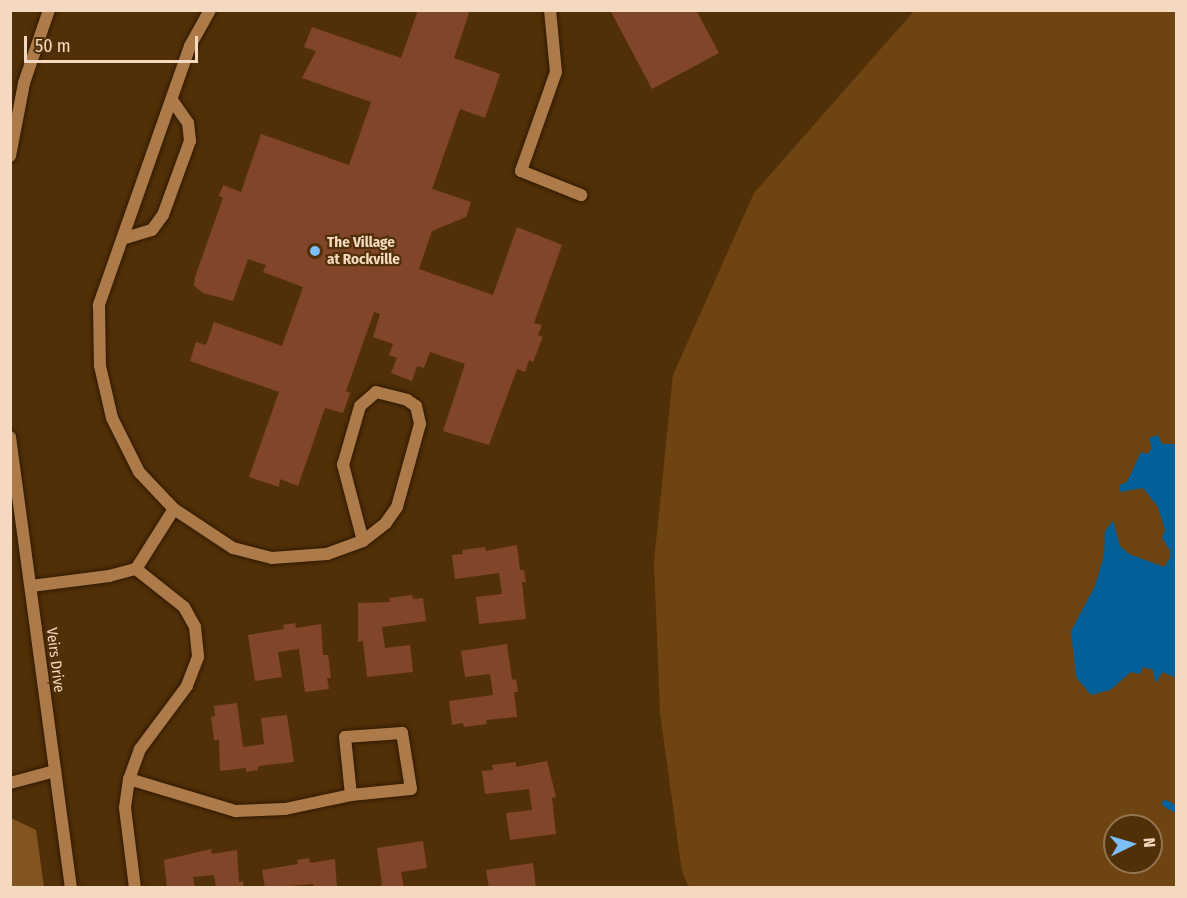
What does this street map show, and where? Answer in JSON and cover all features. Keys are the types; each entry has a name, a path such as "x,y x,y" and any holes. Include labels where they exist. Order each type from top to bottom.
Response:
{"street":[{"path":"10,156 24,83 49,10"},
{"path":"210,10 190,46 99,305 100,366 112,418 139,472 174,509 233,548 272,558 327,554 363,541 386,523 397,507 419,436 416,406 386,393 366,397 360,406 343,465 363,541"},
{"path":"550,10 556,72 521,171 581,195"},
{"path":"122,239 152,230 163,214 190,141 188,123 171,99"},
{"name":"Veirs Drive","path":"10,437 71,888"},
{"path":"31,586 109,576 136,568 174,509"},
{"path":"135,888 125,808 129,779 140,749 187,686 198,657 195,627 184,607 136,568"},
{"path":"129,779 236,811 285,809 351,795 411,789 402,733 345,737 351,795"},
{"path":"10,783 55,771"}],"shaded area":[{"path":"914,11 1176,11 1176,887 689,887 682,872 660,713 654,562 673,375 754,193"},
{"path":"11,818 36,830 44,887 11,887"}],"water":[{"path":"1158,435 1162,444 1176,444 1176,678 1163,672 1155,683 1153,670 1143,667 1140,674 1131,672 1110,690 1091,695 1076,677 1071,631 1095,586 1104,555 1105,531 1113,521 1120,546 1129,554 1164,567 1170,558 1170,550 1162,538 1165,530 1158,507 1143,488 1120,492 1120,485 1127,482 1141,452 1147,454 1152,449 1149,438"}],"building":[{"name":"The Village at Rockville","path":"418,10 470,10 454,58 500,74 485,118 460,109 432,189 471,202 466,217 432,231 419,269 493,295 517,227 562,245 534,323 542,325 538,335 543,337 533,362 529,360 525,372 517,369 489,445 443,431 465,364 430,352 424,368 417,366 412,381 391,373 397,358 389,355 393,344 373,337 380,314 374,312 346,391 350,393 343,413 325,408 298,486 280,479 279,487 249,477 279,392 190,361 196,342 206,345 214,322 282,346 303,287 263,272 266,265 248,259 233,301 203,293 194,286 195,277 223,198 219,196 223,185 241,192 261,134 349,165 371,102 302,78 316,51 304,47 312,27 401,58"},
{"path":"610,10 696,10 719,53 652,89"},
{"path":"517,545 520,570 524,570 526,582 522,582 526,619 479,624 476,597 502,594 499,573 455,579 452,555 463,554 462,550 485,547 486,551"},
{"path":"412,595 413,599 423,598 426,621 382,627 385,648 410,645 413,672 367,677 363,641 358,642 358,603 390,602 389,598"},
{"path":"295,623 296,628 321,624 323,655 328,655 331,678 327,678 329,689 305,692 299,649 278,652 282,677 255,681 248,635 284,629 283,625"},
{"path":"507,644 512,680 516,679 518,692 514,692 517,717 486,720 487,724 464,727 463,723 452,725 449,701 493,695 490,674 465,677 461,651"},
{"path":"237,703 243,747 264,744 261,718 287,715 294,762 258,766 258,770 246,772 246,768 220,771 219,740 214,740 211,717 215,716 214,706"},
{"path":"547,761 556,797 552,798 556,834 510,840 506,813 532,810 529,789 485,794 482,771 493,770 492,765 516,762 516,767"},
{"path":"423,841 427,868 401,872 404,888 378,888 382,884 377,848"},
{"path":"211,849 212,854 237,850 239,882 243,881 244,888 216,888 214,875 193,877 195,888 167,888 164,860"},
{"path":"309,858 310,863 335,859 337,888 314,888 313,884 265,888 262,870 298,864 297,860"},
{"path":"533,863 536,888 489,888 486,870"}],"waterway":[{"path":"1165,803 1176,809"}],"place":[{"name":"The Village at Rockville","path":"315,251"}]}
